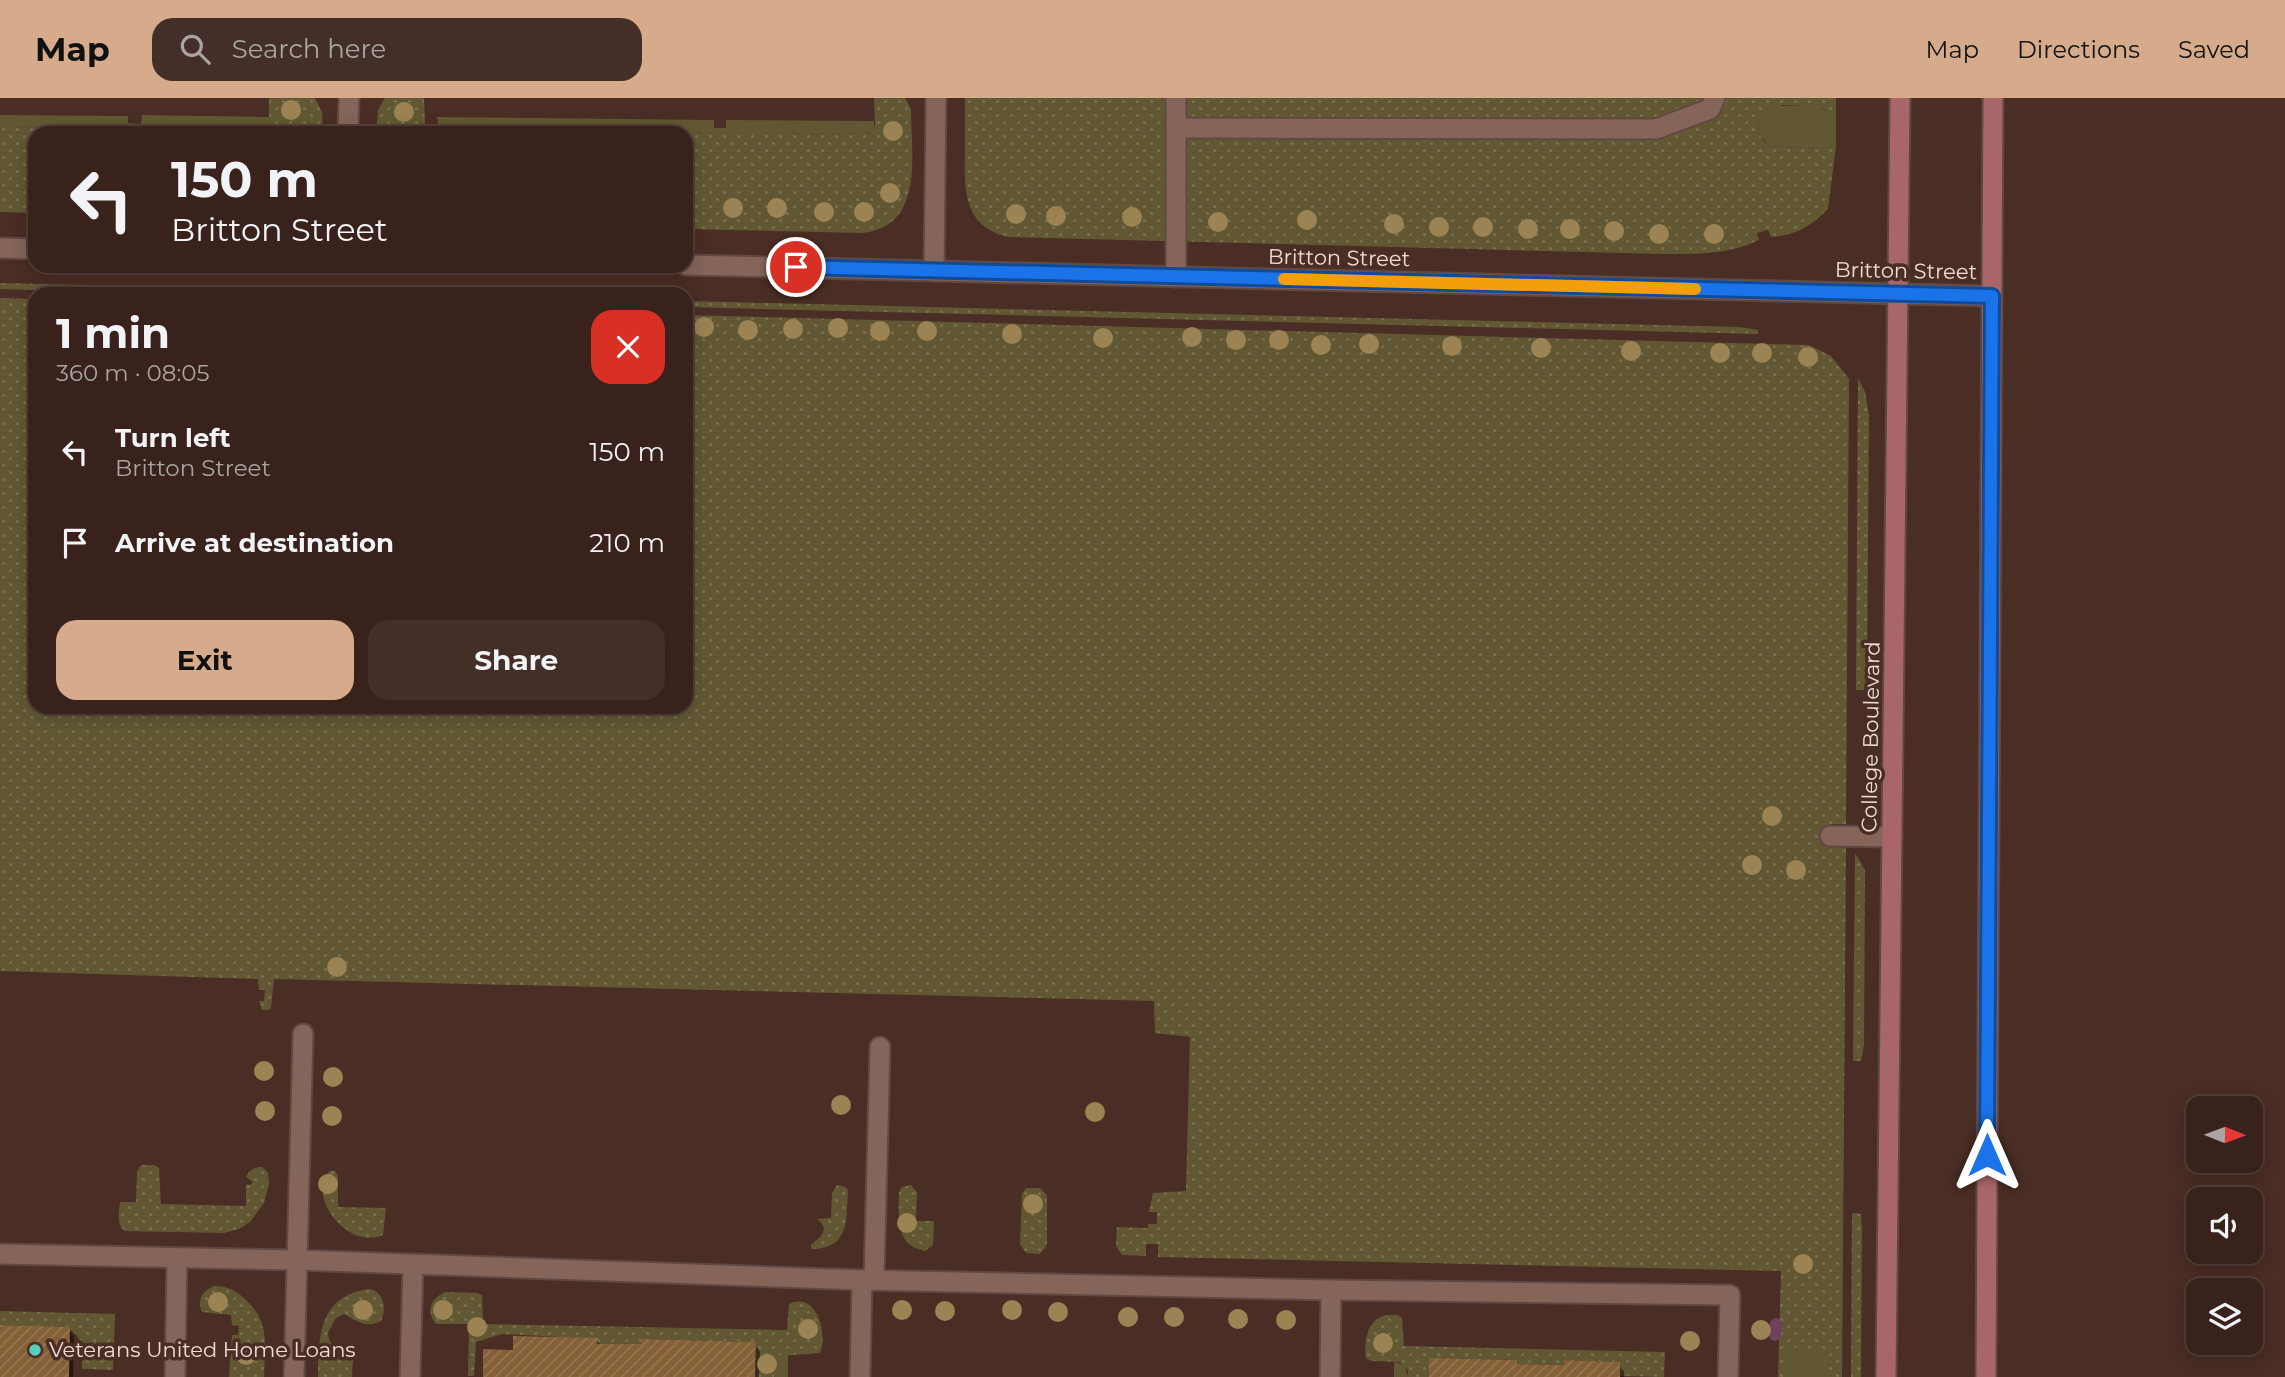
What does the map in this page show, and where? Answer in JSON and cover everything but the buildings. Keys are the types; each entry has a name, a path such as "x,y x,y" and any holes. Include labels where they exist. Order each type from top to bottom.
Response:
{"main road":[{"name":"College Boulevard","path":"1886,1377 1900,98"},
{"path":"1986,1377 1993,98"}],"street":[{"path":"348,126 349,98"},
{"path":"934,271 936,98"},
{"path":"1176,98 1176,276"},
{"path":"1176,128 1656,129 1710,109 1715,98"},
{"path":"0,248 28,249"},
{"name":"Britton Street","path":"693,265 1992,296"},
{"path":"1830,836 1892,837"},
{"path":"294,1377 303,1034"},
{"path":"860,1377 868,1280 880,1047"},
{"path":"0,1254 297,1260 868,1280 1730,1295 1728,1377"},
{"path":"175,1377 177,1258"},
{"path":"410,1377 412,1265"},
{"path":"1330,1377 1331,1290"}],"shaded area":[{"path":"269,98 315,98 322,112 323,126 266,126 269,123"},
{"path":"385,98 424,98 425,124 438,126 377,126 378,110"},
{"path":"874,98 905,98 911,109 910,185 905,203 897,217 883,228 863,233 693,229 693,133 867,135 875,125"},
{"path":"965,98 1836,98 1836,112 1782,105 1758,121 1758,129 1763,141 1769,146 1820,149 1836,146 1828,209 1821,215 1795,232 1771,237 1768,230 1757,233 1759,240 1747,245 1711,253 1661,254 1008,237 983,225 970,206 965,181"},
{"path":"1771,106 1805,106 1836,112 1836,146 1820,149 1769,146 1759,135 1758,121"},
{"path":"0,115 128,116 128,123 141,124 142,115 269,117 266,126 0,127"},
{"path":"437,117 714,120 714,128 726,128 726,120 874,121 874,130 867,135 693,134 693,126 438,126"},
{"path":"0,127 28,127 28,213 0,212"},
{"path":"0,283 99,287 28,287 28,290 0,289"},
{"path":"0,298 28,299 28,714 693,714 693,315 1809,345 1831,356 1849,379 1846,824 1830,824 1831,846 1846,847 1842,1377 1778,1377 1781,1271 1158,1257 1158,1244 1146,1244 1146,1256 1122,1255 1116,1246 1117,1227 1148,1228 1148,1224 1157,1224 1157,1212 1149,1212 1153,1193 1186,1191 1190,1037 1155,1033 1154,1001 274,979 271,1008 262,1010 259,1001 264,1001 265,990 259,990 258,979 0,971"},
{"path":"693,301 1740,327 1758,330 1758,334 693,307"},
{"path":"1858,378 1865,392 1869,415 1867,673 1864,690 1856,690"},
{"path":"1855,853 1865,870 1864,1045 1861,1061 1853,1061"},
{"path":"143,1165 159,1168 161,1204 246,1206 246,1184 253,1182 246,1177 251,1171 262,1167 268,1173 269,1184 264,1203 250,1222 239,1229 224,1233 125,1231 119,1222 120,1202 136,1202 137,1173"},
{"path":"330,1171 335,1171 338,1176 338,1207 386,1208 383,1235 369,1238 356,1235 334,1218 326,1206 323,1193 324,1181"},
{"path":"837,1185 846,1187 848,1191 843,1231 833,1244 811,1249 811,1245 824,1230 817,1219 831,1218 832,1193"},
{"path":"911,1185 917,1192 916,1221 934,1221 933,1245 925,1251 908,1243 900,1229 899,1192 902,1187"},
{"path":"1026,1188 1040,1188 1047,1195 1047,1245 1040,1254 1026,1253 1020,1244 1022,1194"},
{"path":"1852,1213 1861,1214 1862,1229 1861,1377 1851,1377"},
{"path":"214,1286 236,1292 248,1302 260,1319 265,1337 264,1377 229,1377 232,1335 238,1335 239,1326 232,1325 231,1315 202,1312 202,1296"},
{"path":"369,1289 378,1293 383,1301 381,1321 365,1324 344,1314 335,1319 328,1333 330,1342 336,1349 353,1357 352,1377 318,1377 321,1333 331,1309 352,1293"},
{"path":"446,1292 482,1295 483,1324 787,1330 789,1304 807,1303 818,1316 822,1345 820,1353 779,1356 774,1377 755,1377 756,1342 643,1339 641,1344 597,1344 598,1339 502,1334 476,1342 474,1376 468,1376 469,1324 436,1324 431,1315 433,1301"},
{"path":"0,1311 115,1314 113,1370 82,1369 80,1342 70,1327 0,1325"},
{"path":"1386,1315 1398,1315 1402,1318 1404,1346 1665,1352 1664,1377 1620,1376 1620,1362 1565,1360 1564,1365 1517,1364 1517,1360 1430,1358 1429,1377 1408,1377 1408,1370 1399,1362 1371,1361 1366,1358 1368,1332 1375,1321"},
{"path":"1797,1347 1811,1349 1820,1354 1825,1363 1827,1377 1783,1377 1786,1356"},
{"path":"788,1353 788,1377 774,1377 778,1356"},
{"path":"1394,1362 1405,1365 1408,1377 1394,1377"}],"waterway":[{"path":"1775,1335 1776,1324"}],"slow traffic":[{"path":"1284,279 1695,289"}],"place":[{"name":"Veterans United Home Loans","path":"35,1350"}],"route":[{"path":"796,267 1992,296 1987,1155"}]}
